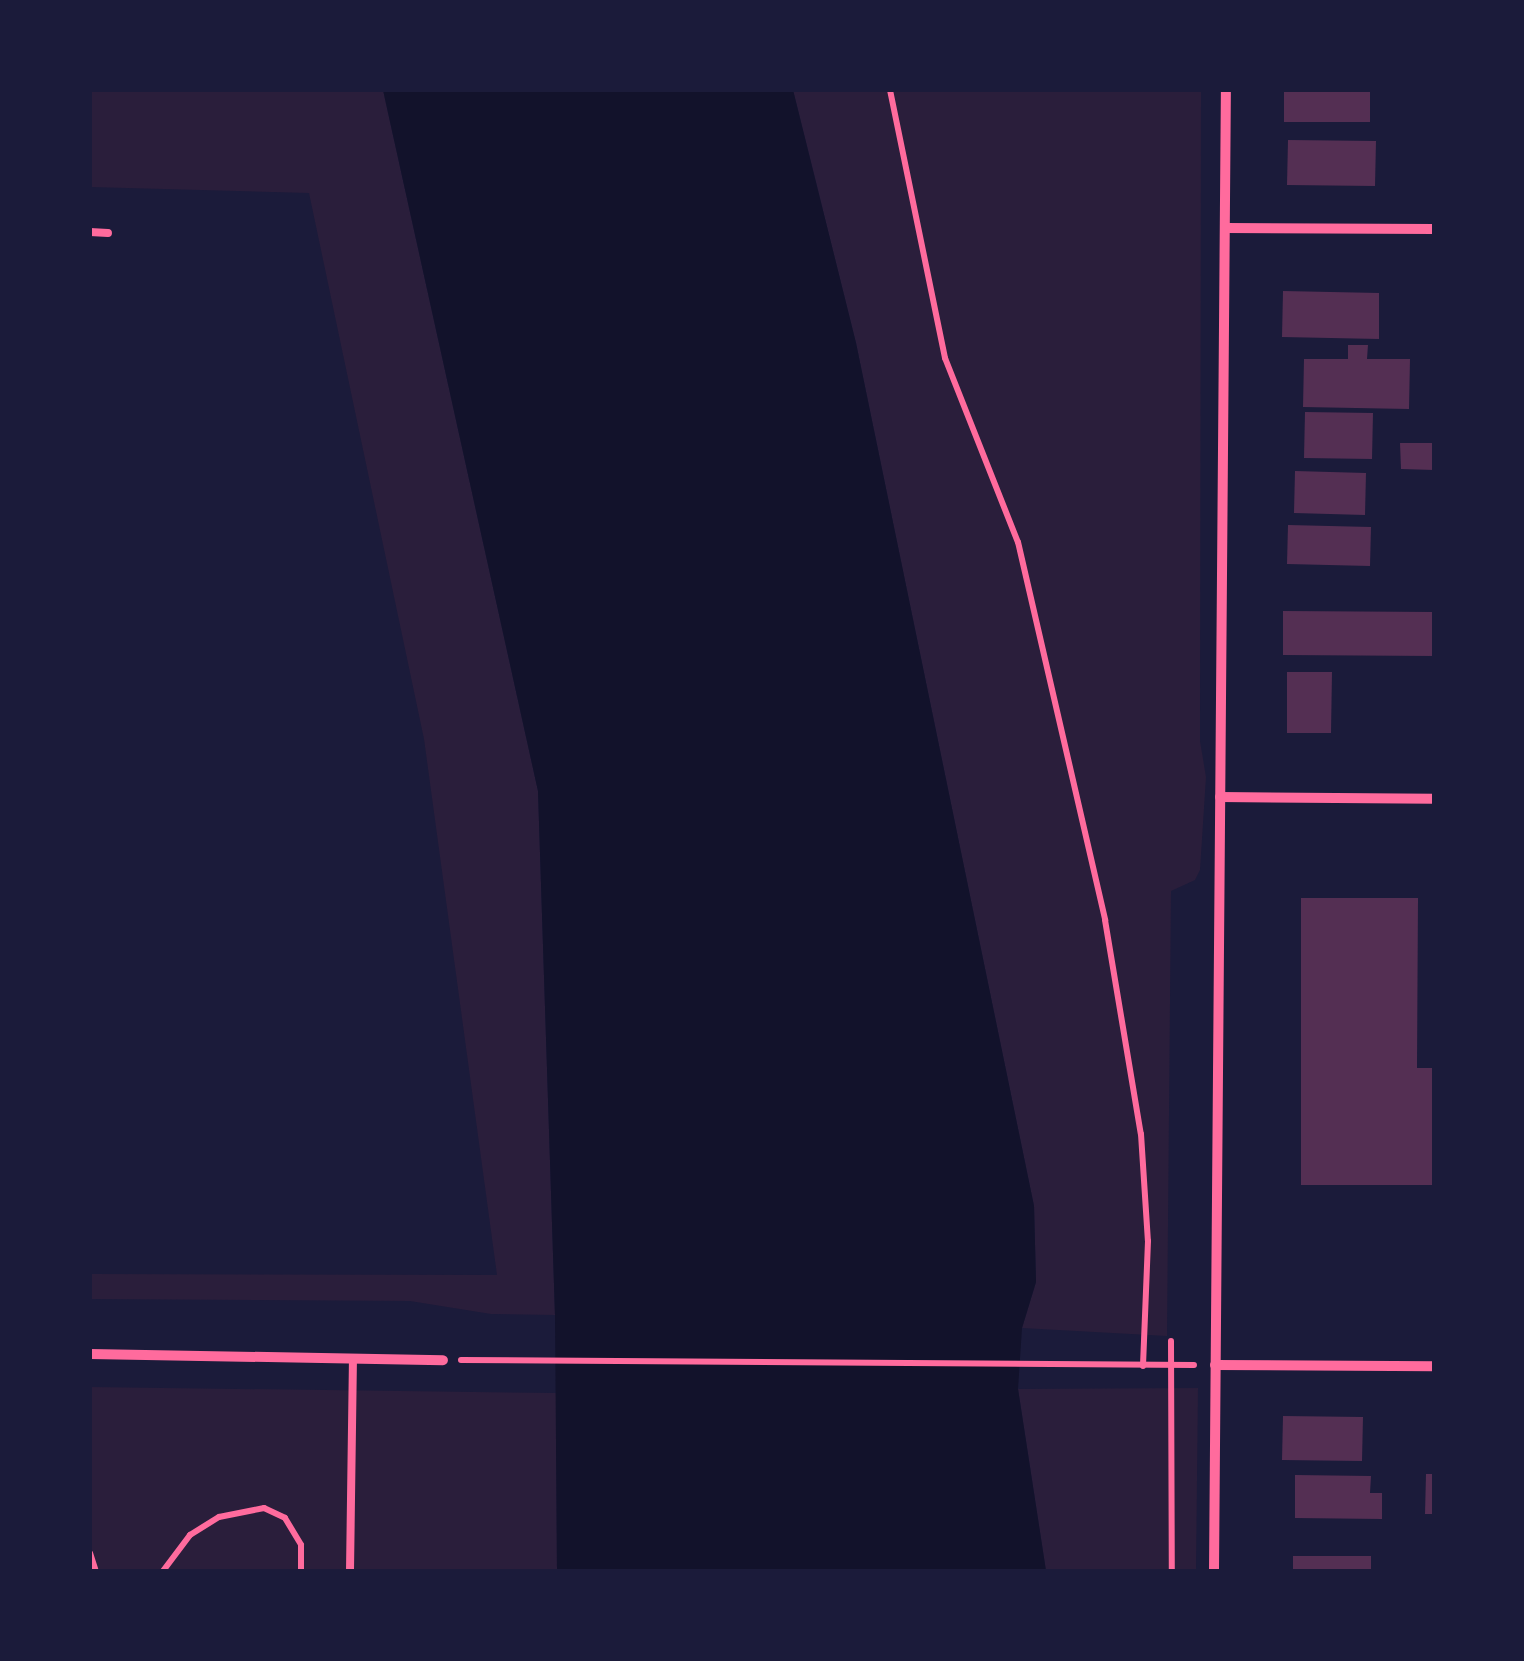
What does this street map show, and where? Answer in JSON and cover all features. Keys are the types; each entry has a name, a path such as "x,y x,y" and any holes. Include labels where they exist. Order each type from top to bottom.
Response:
{"street":[{"path":"1214,1571 1226,90"},
{"path":"1226,228 1434,229"},
{"path":"1220,797 1434,799"},
{"path":"90,1354 444,1360"},
{"path":"1215,1365 1434,1366"}],"lane":[{"path":"90,232 108,233"},
{"path":"350,1571 354,1359"}],"path":[{"path":"890,90 945,358 1018,542 1104,920 1141,1134 1148,1241 1143,1366"},
{"path":"1171,1341 1172,1571"},
{"path":"444,1360 1173,1366"},
{"path":"1173,1408 1190,1408"},
{"path":"164,1571 190,1535 219,1518 264,1508 286,1518 300,1545 302,1571"},
{"path":"90,1553 96,1571"}],"shaded area":[{"path":"90,90 383,90 538,791 555,1315 491,1314 410,1301 90,1299 90,1274 497,1275 424,739 309,193 90,187"},
{"path":"383,90 793,90 856,343 1034,1206 1036,1282 1022,1328 1018,1389 1046,1571 557,1571 555,1315 538,791"},
{"path":"793,90 1201,90 1200,741 1206,777 1200,870 1195,880 1171,891 1167,1336 1022,1328 1036,1282 1034,1206 856,343"},
{"path":"90,1387 556,1393 557,1571 90,1571"},
{"path":"1198,1388 1196,1571 1046,1571 1018,1389"}],"building":[{"path":"1284,90 1370,90 1370,122 1284,122"},
{"path":"1288,140 1376,141 1375,186 1287,185"},
{"path":"1283,291 1379,293 1379,339 1282,337"},
{"path":"1348,345 1368,345 1367,359 1410,359 1409,409 1303,407 1304,359 1348,359"},
{"path":"1305,412 1373,413 1372,459 1304,458"},
{"path":"1400,443 1434,443 1434,470 1401,469"},
{"path":"1295,471 1366,473 1365,515 1294,513"},
{"path":"1288,525 1371,527 1370,566 1287,564"},
{"path":"1283,611 1434,612 1434,656 1283,655"},
{"path":"1287,672 1332,672 1331,733 1287,733"},
{"path":"1301,898 1418,898 1417,1068 1434,1068 1434,1185 1301,1185"},
{"path":"1283,1416 1363,1417 1362,1461 1282,1460"},
{"path":"1426,1474 1434,1474 1434,1514 1425,1514"},
{"path":"1295,1475 1371,1476 1370,1493 1382,1493 1382,1519 1295,1518"},
{"path":"1293,1556 1371,1556 1371,1571 1293,1571"}]}
